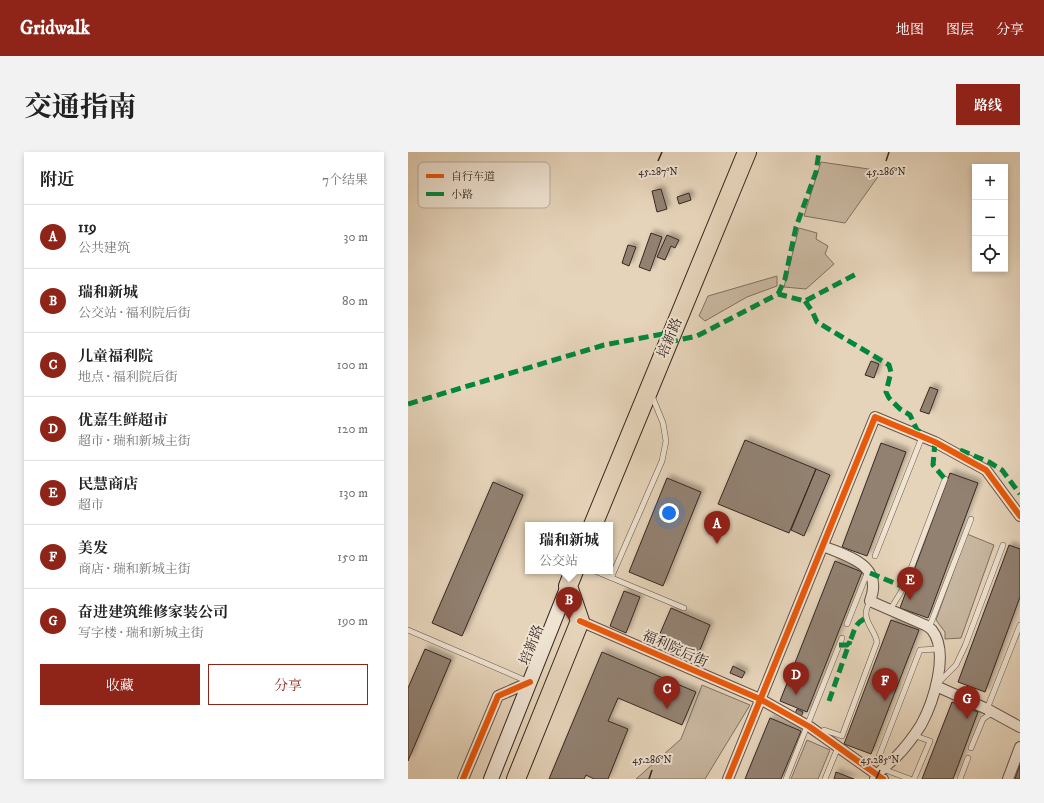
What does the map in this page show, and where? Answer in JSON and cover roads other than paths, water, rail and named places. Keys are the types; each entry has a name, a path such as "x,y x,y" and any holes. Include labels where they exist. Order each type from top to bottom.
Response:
{"highway":[{"name":"培新路","path":"594,522 747,152"},
{"path":"516,779 580,621 571,578"}],"main road":[{"name":"培新路","path":"491,779 571,578"}],"street":[{"path":"728,779 875,417 935,442 986,470 1020,516"},
{"path":"823,546 858,561 868,571 873,580 873,594 870,601 924,625 932,630 935,636 940,663 935,693 920,725 896,757 880,775"},
{"name":"福利院后街","path":"580,621 760,699 807,726 880,775"},
{"path":"464,779 498,696 530,682"},
{"path":"936,686 990,711 1020,727"},
{"path":"1008,779 1020,747"}],"lane":[{"path":"613,573 662,461 666,441 663,423 649,390"},
{"path":"875,556 922,437"},
{"path":"890,610 904,587 944,480"},
{"path":"929,628 970,519"},
{"path":"936,686 956,665 965,646 1003,545"},
{"path":"847,624 868,571"},
{"path":"602,574 684,608"},
{"path":"611,578 613,574"},
{"path":"820,735 824,730 842,736 877,642 876,634 867,622 865,613 870,601"},
{"path":"971,748 983,718 990,711 1020,625"},
{"path":"408,630 530,682"},
{"path":"786,779 842,638"},
{"path":"878,758 920,650 938,649"},
{"path":"913,735 930,742 914,779"},
{"path":"825,779 838,747"},
{"path":"960,779 968,758"},
{"path":"880,775 910,779"}],"place":[{"name":"119","path":"717,544"},
{"name":"民慧商店","path":"910,600"},
{"name":"瑞和新城","path":"569,620"},
{"name":"优嘉生鲜超市","path":"796,695"},
{"name":"美发","path":"885,701"},
{"name":"儿童福利院","path":"667,709"},
{"name":"奋进建筑维修家装公司","path":"967,719"}]}
